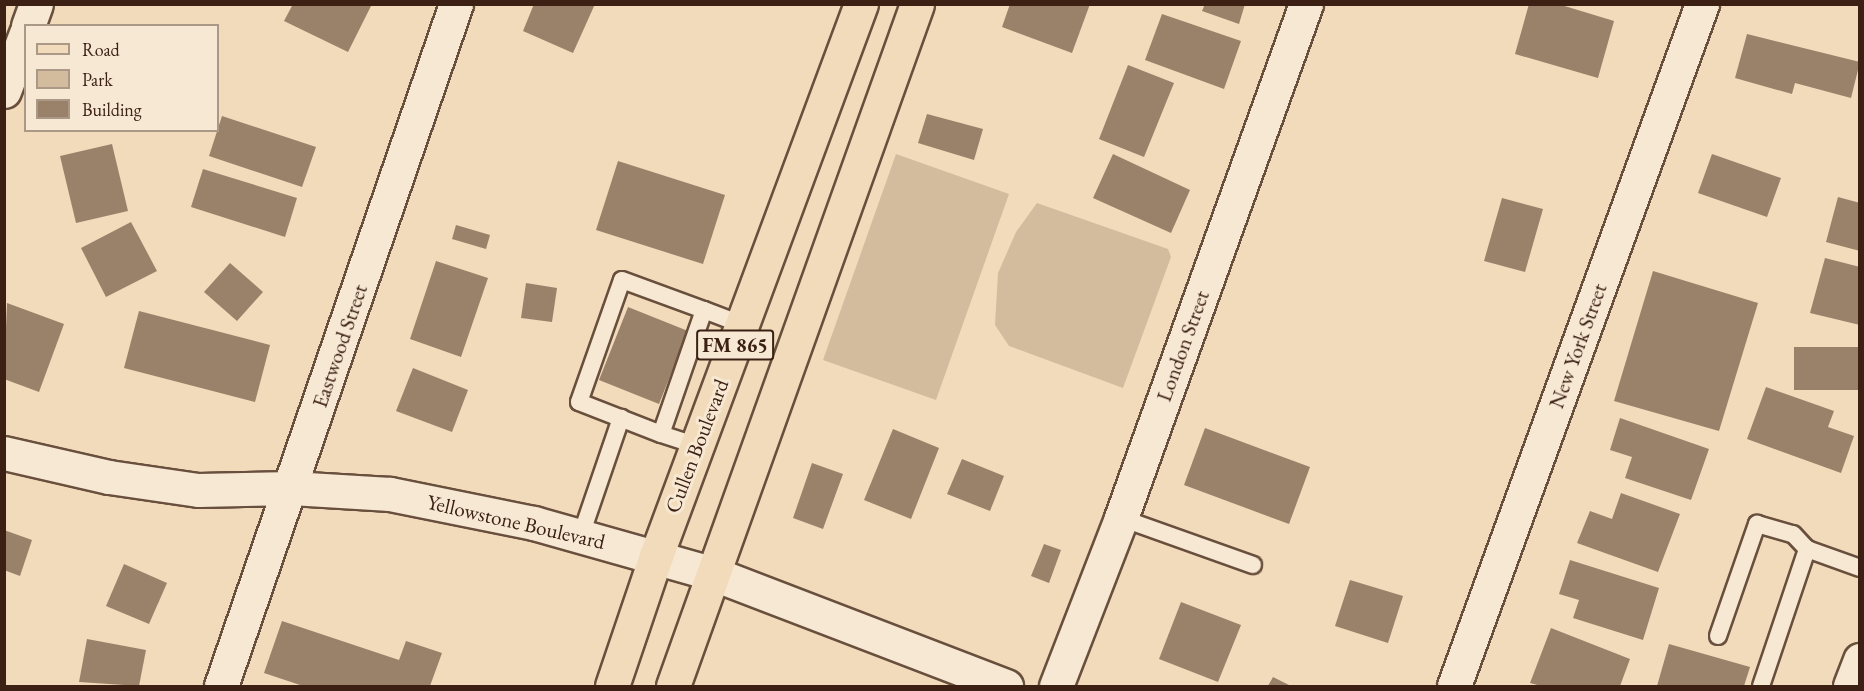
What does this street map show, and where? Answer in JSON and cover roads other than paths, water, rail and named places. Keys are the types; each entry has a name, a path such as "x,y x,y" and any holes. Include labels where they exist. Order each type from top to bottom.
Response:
{"main road":[{"name":"Cullen Boulevard","path":"612,687 656,556 861,4"},
{"name":"FM 865","path":"673,687 917,4"}],"street":[{"path":"29,24 36,4"},
{"name":"Eastwood Street","path":"221,687 456,4"},
{"name":"London Street","path":"1056,687 1121,518 1306,4"},
{"name":"New York Street","path":"1454,687 1702,4"},
{"path":"4,91 24,38"},
{"name":"Yellowstone Boulevard","path":"4,453 109,477 198,489 291,488 390,494 581,535 714,574 1006,687"},
{"path":"1850,687 1860,660"}],"lane":[{"path":"697,446 579,402 606,343 622,280 743,325"},
{"path":"661,434 677,371 705,310"},
{"path":"581,535 621,418"},
{"path":"1121,518 1253,565"},
{"path":"1718,636 1757,524 1793,534 1807,549 1860,568"},
{"path":"1761,687 1807,549"}]}
